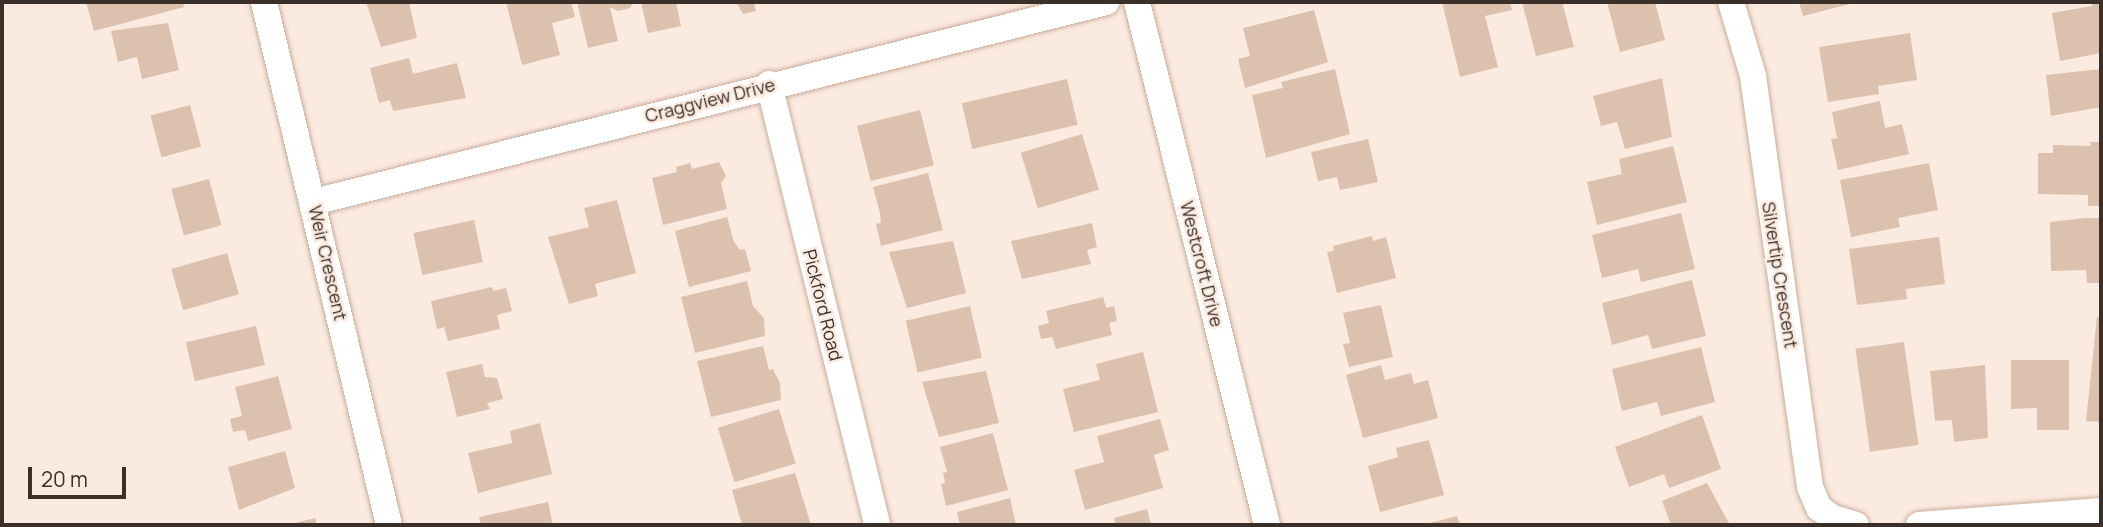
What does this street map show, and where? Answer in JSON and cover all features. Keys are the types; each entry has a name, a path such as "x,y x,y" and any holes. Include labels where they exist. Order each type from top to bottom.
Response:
{"street":[{"name":"Weir Crescent","path":"264,2 314,202 389,525"},
{"name":"Craggview Drive","path":"314,202 769,84 1106,2"},
{"name":"Westcroft Drive","path":"1137,2 1268,525"},
{"name":"Silvertip Crescent","path":"1731,2 1753,76 1810,487 1819,508 1833,518 1856,525"},
{"name":"Pickford Road","path":"769,84 877,525"},
{"path":"1919,525 2101,511"}],"building":[{"path":"86,2 183,2 184,7 94,31"},
{"path":"366,2 409,2 417,38 381,47"},
{"path":"506,2 571,2 575,17 552,23 560,55 522,65"},
{"path":"577,2 634,2 630,8 618,11 610,7 618,41 588,48"},
{"path":"641,2 676,2 681,26 648,33"},
{"path":"736,2 760,3 754,4 756,11 743,14"},
{"path":"1442,2 1510,2 1512,10 1485,16 1498,67 1460,77"},
{"path":"1522,2 1562,2 1574,47 1536,56"},
{"path":"1607,2 1655,2 1665,40 1620,52"},
{"path":"1799,2 1854,2 1854,3 1803,16"},
{"path":"2092,2 2101,2 2101,53 2060,61 2052,13 2092,6"},
{"path":"1314,10 1328,62 1245,88 1238,59 1250,56 1243,28"},
{"path":"168,23 179,70 142,79 137,57 118,62 111,31"},
{"path":"1910,33 1917,80 1878,86 1879,94 1828,102 1819,47"},
{"path":"409,58 413,74 457,63 466,98 393,111 390,100 379,103 370,68"},
{"path":"1335,69 1350,134 1266,158 1252,95 1283,88 1281,82"},
{"path":"2101,69 2101,107 2051,116 2046,75"},
{"path":"1662,78 1672,137 1625,149 1617,122 1601,126 1593,96"},
{"path":"1067,79 1078,125 972,149 962,103"},
{"path":"1880,101 1885,128 1902,124 1909,154 1838,170 1831,139 1837,138 1832,112"},
{"path":"190,105 201,147 162,157 150,116"},
{"path":"920,110 934,165 871,181 857,126"},
{"path":"1082,134 1099,189 1038,208 1021,153"},
{"path":"1368,139 1378,182 1340,190 1337,177 1318,181 1311,152"},
{"path":"2090,142 2101,142 2101,206 2088,206 2088,195 2038,194 2038,153 2053,153 2053,145 2091,146"},
{"path":"1673,146 1687,202 1597,225 1587,182 1622,174 1619,159"},
{"path":"719,162 726,176 721,183 727,209 663,225 652,178 677,172 676,167 690,163 692,169"},
{"path":"1929,163 1938,210 1898,218 1900,227 1851,237 1840,180"},
{"path":"928,173 943,230 881,246 876,224 881,223 880,213 873,187"},
{"path":"209,179 221,225 184,235 171,189"},
{"path":"617,200 636,273 595,284 598,296 569,304 548,237 589,227 584,208"},
{"path":"1681,213 1695,269 1641,282 1638,269 1602,278 1592,235"},
{"path":"727,217 734,242 740,250 745,249 751,271 689,287 675,231"},
{"path":"2101,218 2101,283 2087,283 2086,270 2051,271 2050,222"},
{"path":"474,220 483,262 422,275 413,233"},
{"path":"1092,223 1097,247 1087,250 1091,264 1022,279 1011,241"},
{"path":"1372,236 1373,241 1386,237 1396,278 1337,293 1327,252 1334,251 1333,246"},
{"path":"1939,237 1945,284 1906,289 1907,299 1857,305 1849,249"},
{"path":"953,241 966,293 907,308 889,252"},
{"path":"227,253 239,294 183,310 171,269"},
{"path":"1692,280 1706,336 1652,349 1648,335 1612,345 1602,303"},
{"path":"747,281 753,306 764,318 765,336 695,353 681,297"},
{"path":"492,287 493,291 506,288 512,311 497,315 500,329 448,341 444,327 437,329 431,301"},
{"path":"1103,297 1106,308 1114,306 1117,321 1109,323 1112,335 1056,349 1052,337 1041,339 1038,326 1049,323 1046,311"},
{"path":"1381,305 1393,357 1349,367 1343,344 1350,343 1343,313"},
{"path":"970,306 982,358 918,372 906,321"},
{"path":"2097,317 2101,318 2101,422 2086,421"},
{"path":"256,326 265,365 195,381 186,342"},
{"path":"1904,342 1918,445 1870,452 1855,349"},
{"path":"763,346 769,370 773,369 780,383 781,400 711,417 697,361"},
{"path":"1701,347 1715,402 1661,416 1657,402 1622,411 1612,369"},
{"path":"1143,352 1158,412 1074,432 1063,389 1100,380 1096,364"},
{"path":"2011,360 2069,360 2069,430 2037,430 2037,408 2011,409"},
{"path":"482,364 485,377 497,378 503,399 487,403 490,409 457,417 446,372"},
{"path":"1381,365 1385,380 1411,373 1414,384 1428,380 1438,418 1363,438 1346,375"},
{"path":"1985,365 1988,438 1954,442 1952,420 1935,421 1930,371"},
{"path":"986,371 999,423 939,437 922,382"},
{"path":"278,376 292,429 248,441 245,430 233,432 230,419 242,416 235,387"},
{"path":"779,409 796,464 734,482 718,428"},
{"path":"1702,415 1721,469 1669,488 1664,474 1629,487 1615,447"},
{"path":"1160,419 1169,450 1154,455 1163,488 1085,510 1074,470 1104,462 1097,436"},
{"path":"540,423 552,474 478,493 468,453 512,443 510,431"},
{"path":"993,433 1008,490 946,506 941,484 945,483 943,473 947,472 940,447"},
{"path":"1429,440 1444,495 1380,512 1368,466 1398,457 1396,448"},
{"path":"285,451 295,488 239,510 228,467"},
{"path":"795,473 811,525 742,525 732,490"},
{"path":"1707,483 1730,525 1671,525 1662,501"},
{"path":"1010,498 1016,525 960,525 957,512"},
{"path":"548,502 553,525 481,525 479,517"},
{"path":"1147,509 1151,525 1115,525 1114,518"},
{"path":"1457,516 1460,525 1426,524"},
{"path":"315,518 317,525 291,525 291,524"}]}
